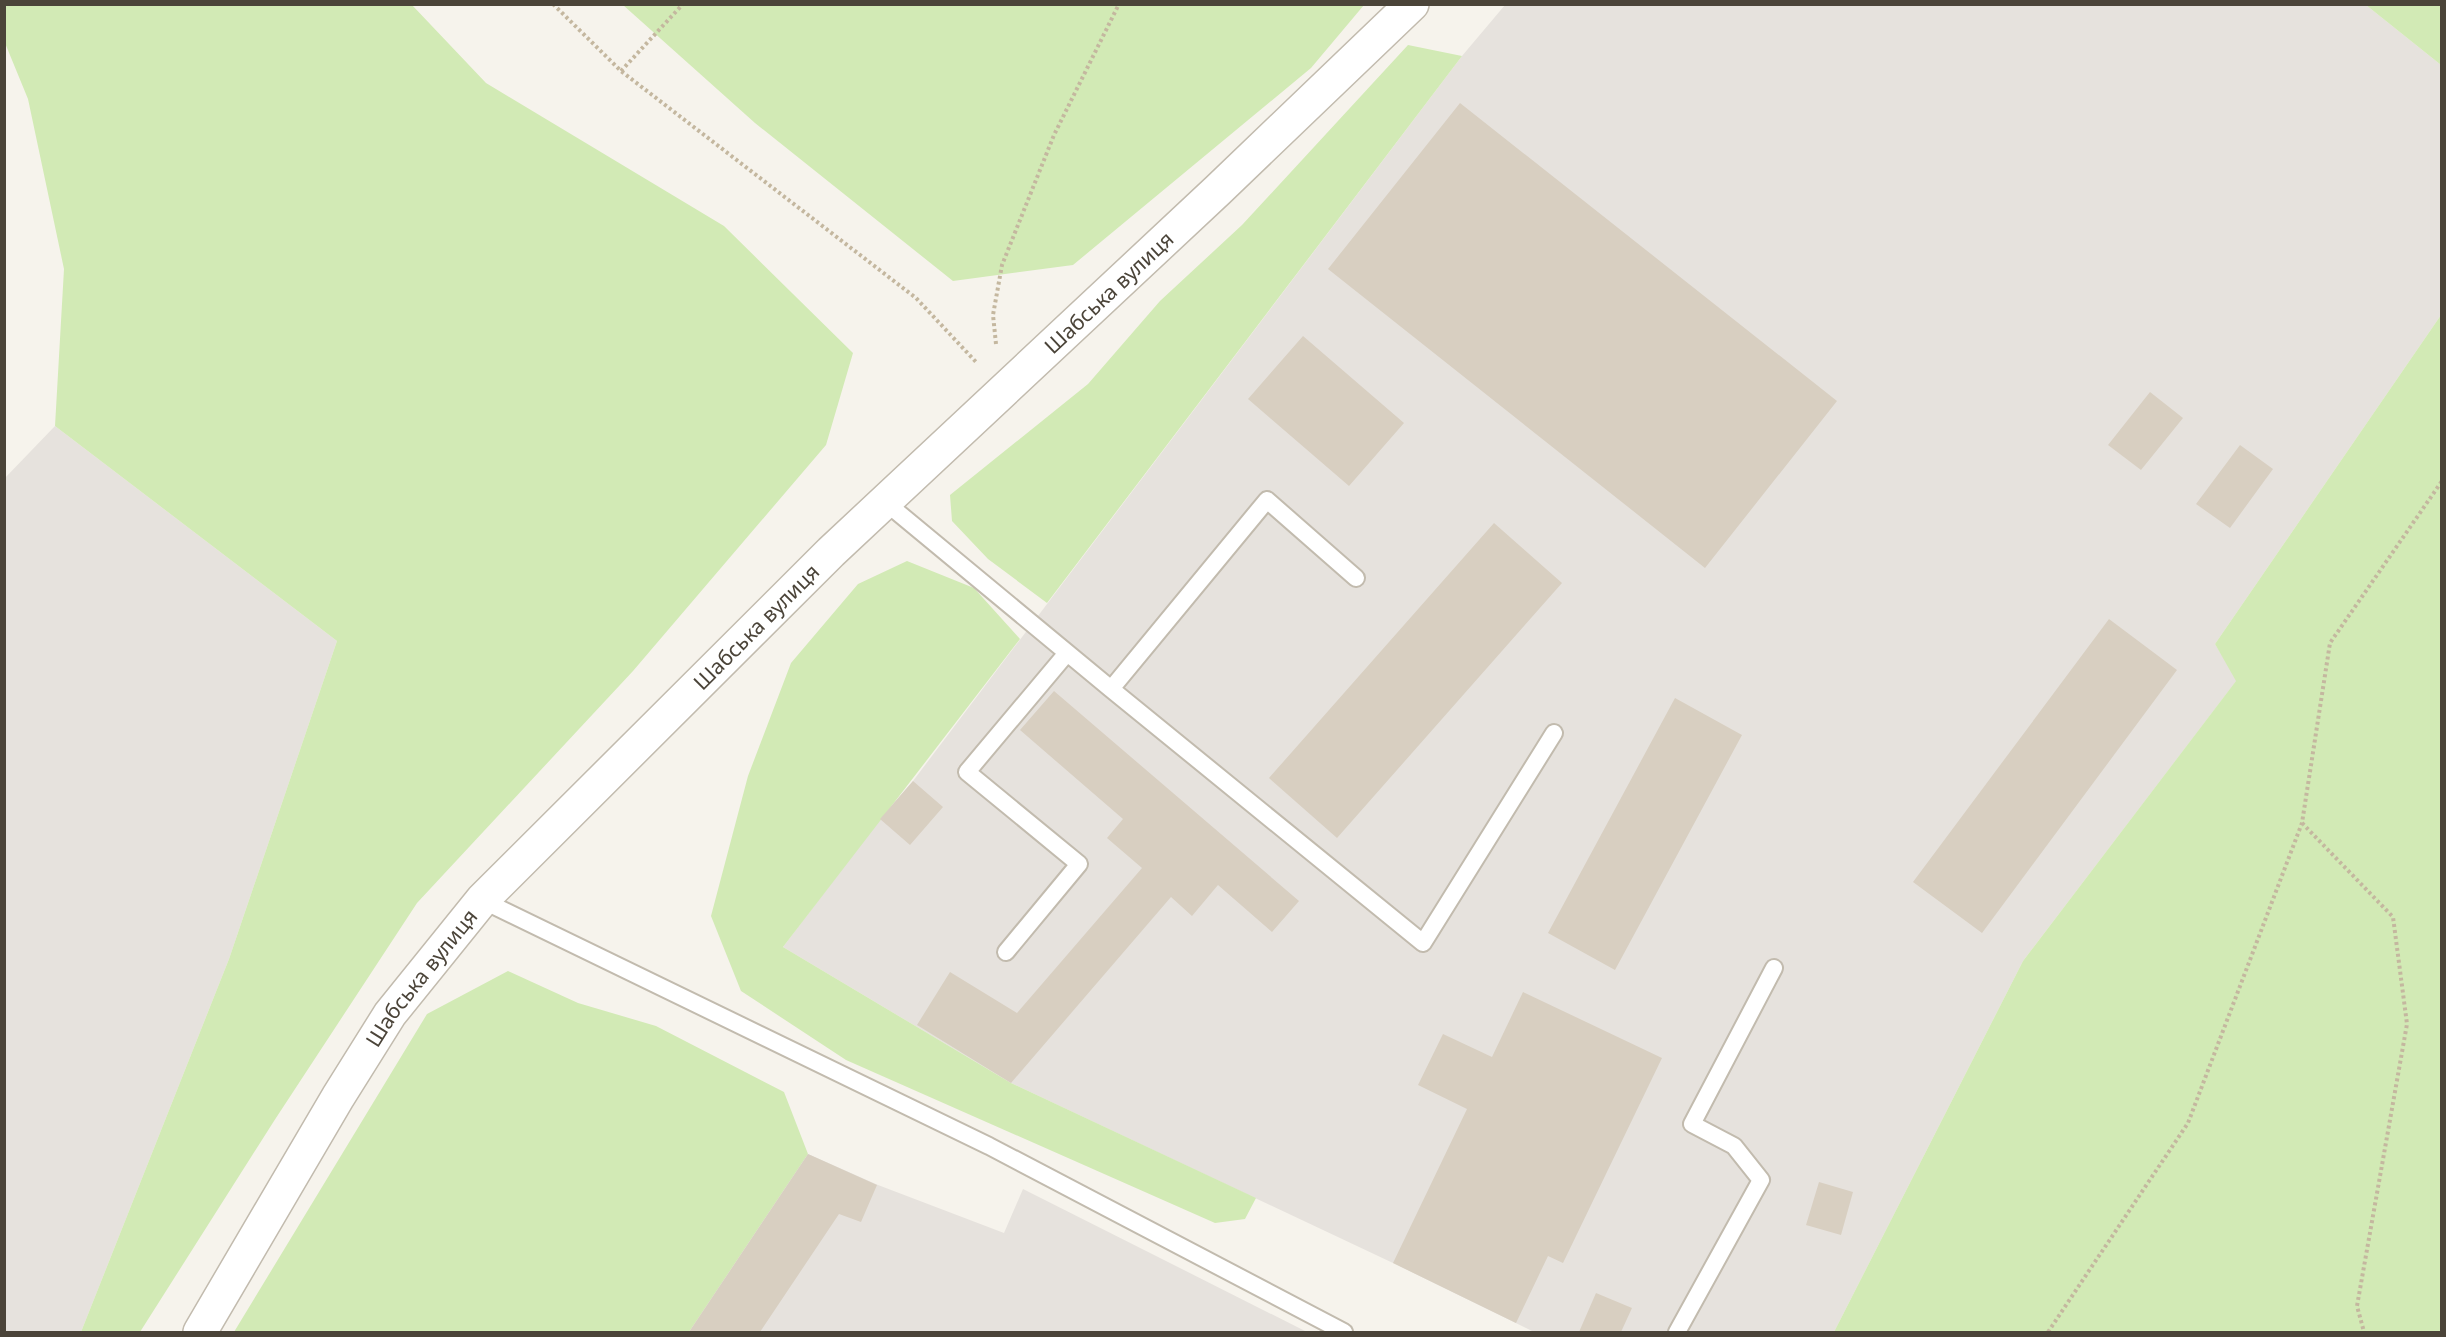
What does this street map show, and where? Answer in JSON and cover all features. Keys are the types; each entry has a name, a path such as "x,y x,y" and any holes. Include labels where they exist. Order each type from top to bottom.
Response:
{"street":[{"name":"Шабська вулиця","path":"200,1332 338,1097 390,1014 482,900 884,501 1003,392 1412,4"}],"lane":[{"path":"1111,689 1267,500 1356,578"},
{"path":"884,501 1423,944 1554,734"},
{"path":"1006,952 1078,864 967,772 1067,653"},
{"path":"482,900 989,1146 1344,1332"},
{"path":"1677,1332 1761,1180 1734,1146 1692,1124 1774,968"}],"path":[{"path":"553,4 621,71 916,298 1003,392"},
{"path":"621,71 683,4"},
{"path":"1003,392 993,315 1002,265 1054,135 1119,4"},
{"path":"2048,1332 2188,1123 2302,823 2330,643 2442,481"},
{"path":"2302,823 2393,917 2407,1024 2357,1306 2364,1332"}],"shaded area":[{"path":"1505,5 2366,5 2441,65 2441,315 2215,644 2237,680 2023,961 1834,1332 1534,1332 1011,1083 783,947 880,819 913,781 1462,56"},
{"path":"55,426 337,641 229,959 81,1332 5,1332 4,479"},
{"path":"808,1154 878,1185 1004,1233 1023,1189 1307,1332 689,1332"}],"green space":[{"path":"4,5 412,5 486,83 724,226 853,353 826,445 633,671 417,903 274,1121 140,1332 81,1332 229,959 337,641 55,426 64,269 28,99 5,43"},
{"path":"623,5 1364,5 1311,68 1073,265 953,281 755,123"},
{"path":"2366,5 2441,5 2441,65"},
{"path":"1408,45 1462,56 1047,603 988,559 952,521 950,495 1088,384 1160,301 1242,225"},
{"path":"2441,315 2441,1332 1834,1332 2023,961 2236,681 2215,644"},
{"path":"907,561 974,588 1020,639 783,947 1011,1083 1256,1198 1245,1219 1215,1223 846,1060 741,991 711,916 748,776 791,663 858,584"},
{"path":"508,971 578,1003 656,1026 784,1092 808,1154 689,1332 234,1332 427,1014"}],"building":[{"path":"1460,103 1837,401 1705,568 1328,269"},
{"path":"1303,336 1404,423 1349,486 1248,399"},
{"path":"2150,392 2183,418 2141,470 2108,445"},
{"path":"2240,445 2273,469 2230,528 2196,504"},
{"path":"1494,523 1562,583 1337,838 1269,778"},
{"path":"2109,619 2177,670 1982,933 1913,882"},
{"path":"1054,691 1299,901 1272,932 1218,885 1192,916 1171,897 1011,1083 917,1025 950,972 1017,1013 1142,868 1107,838 1123,819 1020,730"},
{"path":"1675,698 1742,735 1615,970 1548,933"},
{"path":"913,781 943,807 910,845 880,819"},
{"path":"1523,992 1662,1058 1563,1263 1548,1256 1516,1323 1393,1263 1467,1109 1418,1085 1443,1034 1492,1057"},
{"path":"808,1154 877,1185 861,1222 839,1214 760,1332 689,1332"},
{"path":"1819,1182 1853,1192 1841,1235 1806,1225"},
{"path":"1596,1293 1632,1308 1621,1332 1579,1332"}]}
